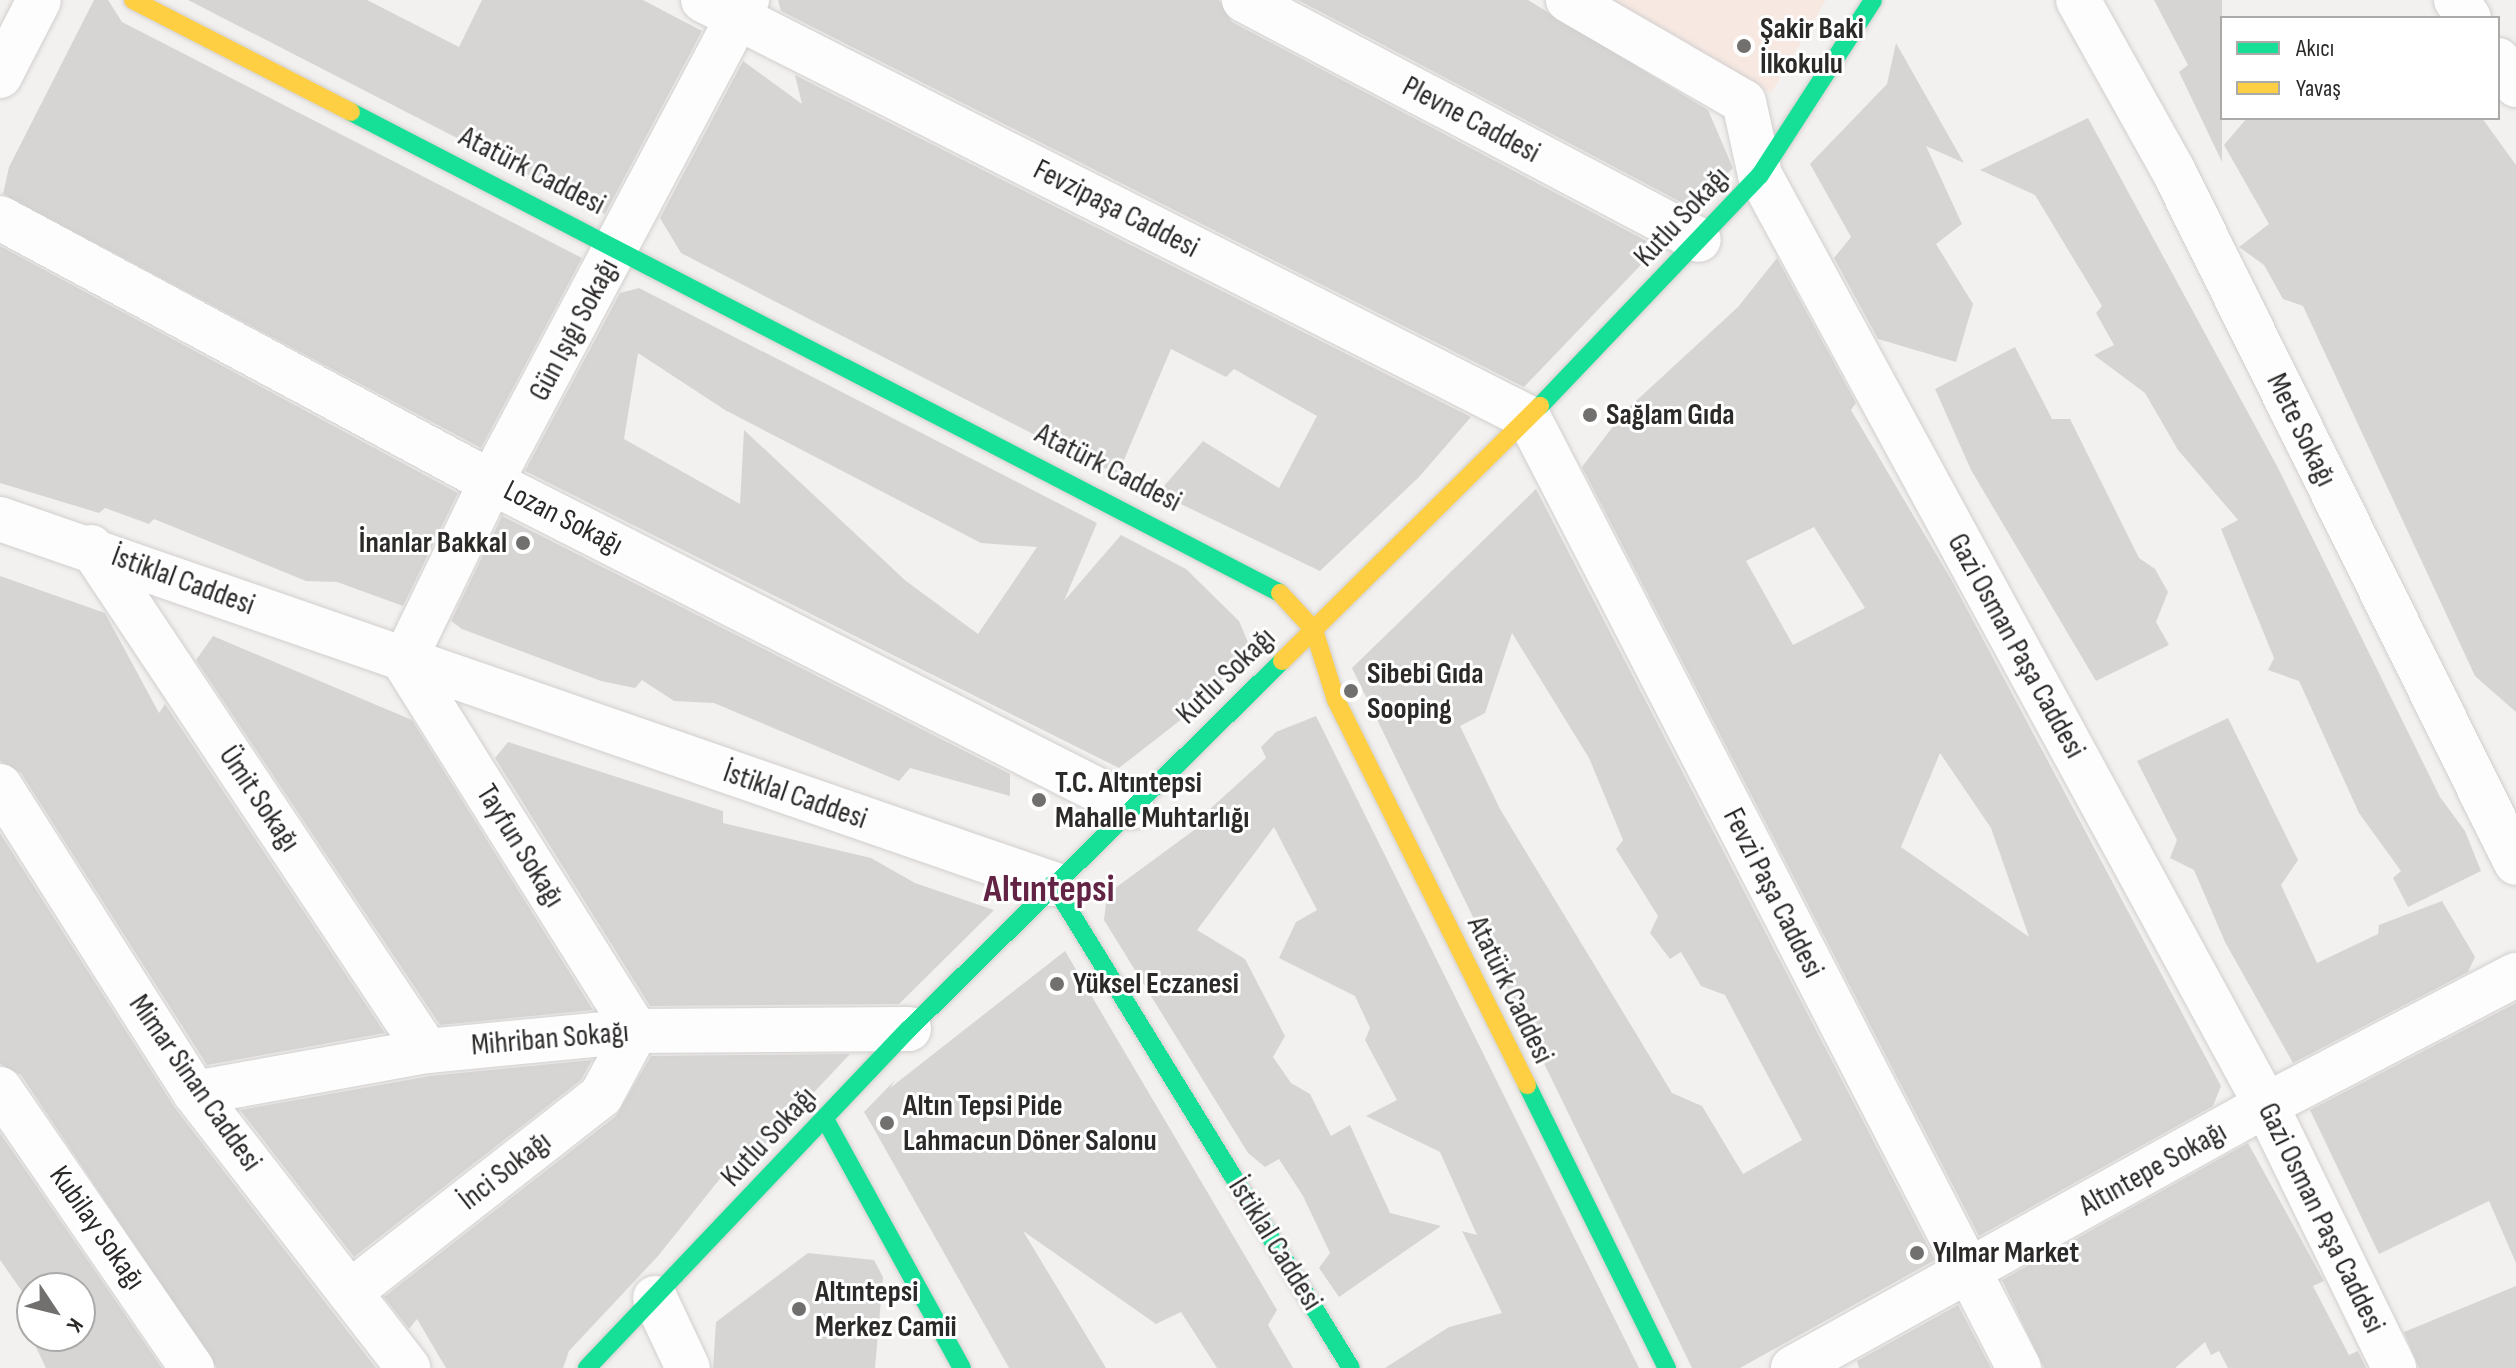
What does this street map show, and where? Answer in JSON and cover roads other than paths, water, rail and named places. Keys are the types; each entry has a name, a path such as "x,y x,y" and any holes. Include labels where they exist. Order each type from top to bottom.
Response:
{"street":[{"path":"0,76 39,0"},
{"name":"Atatürk Caddesi","path":"133,0 619,246 1273,585 1314,630 1336,700 1667,1368"},
{"name":"Plevne Caddesi","path":"1244,0 1699,240"},
{"name":"Gazi Osman Paşa Caddesi","path":"1568,0 1744,102 1760,175 2266,1105 2394,1368"},
{"name":"Kutlu Sokağı","path":"587,1368 909,1029 1529,418 1699,240 1760,175 1873,0"},
{"name":"Mete Sokağı","path":"2087,4 2173,170 2516,863"},
{"name":"Gün Işığı Sokağı","path":"404,661 491,482 619,246 730,6"},
{"name":"Fevzipaşa Caddesi","path":"730,6 1529,418"},
{"path":"2500,63 2516,85"},
{"name":"Lozan Sokağı","path":"0,218 491,482 1131,807"},
{"name":"Fevzi Paşa Caddesi","path":"1529,418 2019,1368"},
{"name":"İstiklal Caddesi","path":"0,519 91,547 404,661 1053,884 1351,1368"},
{"name":"Ümit Sokağı","path":"91,547 427,1051"},
{"name":"Tayfun Sokağı","path":"404,661 636,1031"},
{"name":"Mimar Sinan Caddesi","path":"0,786 195,1093 408,1368"},
{"name":"Altıntepe Sokağı","path":"1793,1368 2266,1105 2516,975"},
{"name":"Mihriban Sokağı","path":"195,1093 427,1051 636,1031 909,1029"},
{"name":"İnci Sokağı","path":"350,1292 601,1096 636,1031"},
{"name":"Kubilay Sokağı","path":"0,1089 192,1368"},
{"path":"825,1119 962,1368"},
{"path":"655,1298 688,1368"}],"place":[{"name":"Şakir Baki İlkokulu","path":"1744,46"},
{"name":"Sağlam Gıda","path":"1590,415"},
{"name":"İnanlar Bakkal","path":"523,543"},
{"name":"Sibebi Gıda Sooping","path":"1351,691"},
{"name":"T.C. Altıntepsi Mahalle Muhtarlığı","path":"1039,800"},
{"name":"Yüksel Eczanesi","path":"1057,984"},
{"name":"Altın Tepsi Pide Lahmacun Döner Salonu","path":"887,1123"},
{"name":"Yılmar Market","path":"1917,1253"},
{"name":"Altıntepsi Merkez Camii","path":"799,1309"}],"district":[{"name":"Altıntepsi","path":"1049,890"}]}
